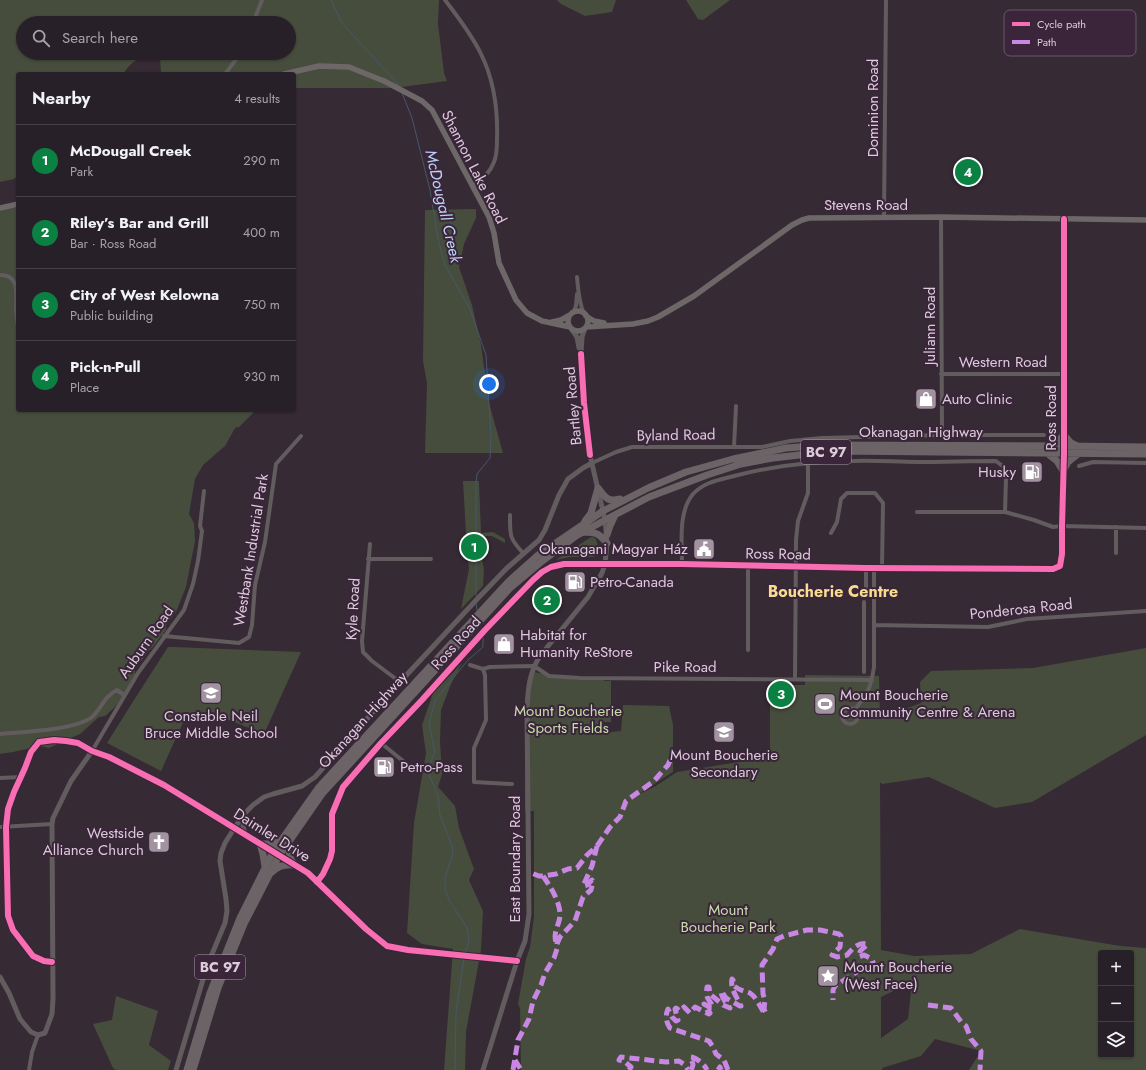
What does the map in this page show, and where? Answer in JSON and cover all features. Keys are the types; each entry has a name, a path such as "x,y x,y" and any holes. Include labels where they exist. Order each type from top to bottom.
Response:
{"highway":[{"path":"1048,446 1058,441 1064,435 1078,450 1068,462 1064,471"},
{"name":"Okanagan Highway","path":"187,1070 210,993 240,918 265,869 276,854 288,844 322,794 479,617 508,582 537,556 603,511 632,496 686,472 733,459 786,448 826,445 1064,446 1078,450 1146,454"},
{"name":"Okanagan Highway","path":"193,1070 218,988 244,924 268,877 284,837 319,787 479,617 541,562 576,536 649,497 741,464 773,458 834,451 1064,454 1078,450 1146,448"},
{"path":"1046,453 1057,461 1064,471"},
{"path":"598,488 609,500 614,501 632,496"},
{"path":"583,524 591,513 598,488"},
{"path":"584,532 594,532 607,539 610,526 616,514"},
{"path":"265,869 260,844 276,843 284,837"},
{"path":"288,844 290,856 294,865"},
{"path":"268,877 280,866 288,864 294,865"}],"main road":[{"name":"Shannon Lake Road","path":"292,72 318,66 349,67 384,81 422,101 432,110 489,217 494,233 499,263 516,300 527,312 542,321 571,328"},
{"path":"0,208 16,204"},
{"name":"Stevens Road","path":"585,328 616,324 633,324 658,317 694,296 792,225 809,218 942,217 1146,220"},
{"path":"550,322 561,320 571,314 578,312 585,315 588,322 585,328 579,331 571,328 568,321 571,314"},
{"name":"Stevens Road","path":"585,315 594,321 616,324"}],"street":[{"path":"256,16 262,0"},
{"path":"445,0 481,53 490,75 495,100 498,123 495,161 490,171 480,182 472,186"},
{"name":"Dominion Road","path":"884,217 886,0"},
{"path":"227,72 236,60"},
{"name":"Juliann Road","path":"942,217 942,435"},
{"name":"Ross Road","path":"317,882 323,874 330,859 332,851 332,814 343,787 381,743 481,634 533,580 542,572 551,567 564,564 682,564 748,567 1053,570 1060,566 1062,554 1064,471 1064,219"},
{"path":"0,275 6,275 14,281 16,285"},
{"path":"577,277 585,315"},
{"path":"571,314 576,306 578,287"},
{"name":"Bartley Road","path":"571,328 577,338 581,354"},
{"name":"Bartley Road","path":"534,666 540,656 588,597 602,573 605,564 607,539 605,520 592,463 584,403 581,354 582,337 585,328"},
{"name":"Western Road","path":"942,374 1064,374"},
{"path":"734,447 736,406"},
{"name":"Byland Road","path":"176,1070 206,966 224,923 227,911 220,861 225,843 234,828 253,804 273,794 302,786 315,777 475,601 507,568 533,546 542,535 559,495 568,479 583,468 616,452 632,447 762,447 822,438 942,435 1044,435"},
{"name":"Westbank Industrial Park","path":"164,636 239,643 249,637 252,625 254,585 265,542 276,464 301,436"},
{"path":"682,564 682,520 690,499 700,488 714,481 744,474 808,463 852,460 917,462 996,461 1005,468 1005,512"},
{"path":"1079,466 1093,462 1146,463"},
{"path":"795,679 796,540 798,521 808,493 808,463"},
{"name":"Auburn Road","path":"38,1035 45,1033 52,1014 53,818 71,781 92,751 124,695 164,636 184,610 193,584 202,531 200,526 204,491"},
{"path":"831,533 837,522 841,498 847,493 875,493 883,503 882,568"},
{"path":"917,512 1005,512 1053,527 1146,528"},
{"path":"510,515 510,534 513,542 524,554"},
{"path":"1116,527 1116,553"},
{"name":"Kyle Road","path":"370,544 362,641 364,652 372,661 400,682"},
{"path":"368,559 431,559"},
{"path":"748,567 748,650"},
{"path":"866,568 866,594"},
{"path":"854,709 866,695 872,680 874,667 874,568"},
{"path":"864,602 864,672"},
{"name":"Ponderosa Road","path":"864,630 874,627 988,627 1027,619 1146,611"},
{"path":"470,665 483,669 490,667 534,666"},
{"name":"Pike Road","path":"534,666 548,676 558,677 872,680"},
{"name":"East Boundary Road","path":"483,1070 517,961 525,941 529,914 527,709 528,686 534,666"},
{"path":"483,669 485,675 486,720 474,748 474,782 512,784"},
{"name":"Auburn Road","path":"0,734 60,728 78,723 91,717 110,693 117,690 124,695"},
{"path":"849,707 854,709 858,713 856,721 852,724 847,724 842,720 841,714 849,707"},
{"name":"Daimler Drive","path":"21,777 26,768 31,752 39,742 54,740 78,743 164,785 308,873 366,929 387,946 408,950 517,961"},
{"path":"381,743 414,770"},
{"path":"0,778 21,777 8,809 6,827 8,916 13,930 33,956 44,961 52,962"},
{"path":"245,813 243,826 245,834"},
{"path":"0,827 52,824"},
{"path":"0,977 20,1019 31,1032 38,1035 32,1052 29,1070"}],"green space":[{"path":"0,0 439,0 438,24 444,73 447,81 394,88 296,88 296,72 161,72 160,60 296,60 296,16 16,16 16,60 136,60 129,66 125,72 16,72 16,177 14,179 0,182"},
{"path":"557,0 616,0 612,12 585,16 561,4"},
{"path":"686,0 730,0 703,20 698,19"},
{"path":"16,207 16,412 254,412 239,427 235,428 225,446 203,465 195,479 189,514 194,523 195,541 186,587 176,612 166,625 166,630 135,669 135,676 115,707 105,716 99,717 80,734 49,748 40,746 0,754 0,210"},
{"path":"476,209 476,218 464,244 459,267 472,305 481,345 489,403 503,453 425,453 427,383 423,361 425,210"},
{"path":"463,481 479,481 481,533 493,532 505,539 505,543 492,536 481,536 481,552 484,570 483,586 461,609 469,569"},
{"path":"591,537 595,538 598,545 597,553 594,557 570,557 556,560"},
{"name":"Constable Neil Bruce Middle School","path":"168,647 301,652 264,734 209,712 186,716 161,771 107,743"},
{"path":"1146,648 1146,735 1032,802 995,808 929,777 882,784 880,782 881,950 914,956 971,954 1020,929 1120,946 1146,948 1146,1070 969,1070 981,1051 935,1039 921,1056 882,1068 882,1070 521,1070 520,1008 518,1004 526,959 530,947 534,917 534,811 525,811 525,709 533,672 578,680 603,679 604,681 611,681 611,722 603,722 603,733 621,731 623,705 669,706 673,725 673,772 637,795 654,787 677,772 770,757 770,685 805,685 805,675 879,676 880,718 921,703 920,682 931,671 1033,668","holes":["912,982 908,1019 881,1038 881,997"]},
{"path":"462,663 451,684 441,710 440,742 442,774 438,787 455,806 459,828 474,869 469,880 483,911 481,950 466,1032 465,1070 444,1070 453,949 422,944 407,933 414,823 426,753 422,725 433,693"},
{"path":"116,996 158,1011 149,1045 171,1061 168,1070 116,1070 113,1068 93,1024 112,1020"}],"waterway":[{"name":"McDougall Creek","path":"331,0 342,23 399,87"},
{"name":"McDougall Creek","path":"402,93 412,118 430,190 438,239 445,265 470,309 486,355 491,437 490,458 477,474 476,482 476,596"},
{"name":"McDougall Creek","path":"476,603 477,610"},
{"name":"McDougall Creek","path":"465,953 469,941 467,928 449,900 445,889 445,877 452,857 453,848 440,815 438,796 430,777 429,766 435,752 429,724 435,700 468,660 483,647 483,635"},
{"name":"McDougall Creek","path":"455,1070 456,1013 464,958"}],"marked path":[{"path":"597,846 610,827 620,817 626,801 654,781 668,765 674,751"},
{"path":"513,1070 518,1040 529,1019 533,1001 545,973 554,958 560,937 575,921 583,897 591,890 592,880 587,885 583,886 592,866 597,846 587,855 577,868 543,876 529,872"},
{"path":"543,876 554,893 558,903 560,917 555,936 557,944"},
{"path":"728,1070 724,1060 716,1054 709,1041 670,1028 666,1019 668,1009 676,1021 678,1020 676,1008 680,1011 684,1007 690,1013 695,1007 709,1014 710,1013 704,1004 713,1008 707,997 707,987 709,987 710,994 723,1005 730,1008 725,1002 721,991 726,998 741,1006 733,990 732,979 734,986 750,993 758,1002 764,1013 766,1013 764,1009 765,1000 763,994 762,965 773,949 777,939 807,930 820,930 839,934 841,936 840,947 832,955 837,957 847,955 861,944 868,944 861,951 859,957 864,955 870,958 873,962 871,966 864,967 835,986 833,990 833,1000"},
{"path":"928,1005 951,1008 966,1026 971,1039 981,1051 980,1070"},
{"path":"629,1070 631,1067 624,1061 619,1060 621,1057 666,1062 679,1061 685,1065 688,1070"},
{"path":"691,1070 693,1064 690,1057 695,1058 707,1070"},
{"path":"515,1060 521,1070"},
{"path":"718,1070 720,1067 721,1070"}],"cycle path":[{"path":"317,882 323,874 330,859 332,851 332,814 343,787 381,743 485,630 533,580 542,572 551,567 564,564 682,564 866,568 1053,569 1060,566 1062,554 1064,454 1064,219"},
{"path":"581,354 584,403 590,455"},
{"path":"52,962 44,961 33,956 13,930 8,916 6,827 8,809 31,752 39,742 54,740 78,743 164,785 308,873 366,929 387,946 408,950 517,961"}],"place":[{"name":"Pick-n-Pull","path":"968,172"},
{"name":"Auto Clinic","path":"926,399"},
{"name":"Husky","path":"1032,472"},
{"name":"McDougall Creek","path":"474,547"},
{"name":"Okanagani Magyar Ház","path":"704,549"},
{"name":"Petro-Canada","path":"575,582"},
{"name":"Riley’s Bar and Grill","path":"547,600"},
{"name":"Habitat for Humanity ReStore","path":"504,644"},
{"name":"Constable Neil Bruce Middle School","path":"211,693"},
{"name":"City of West Kelowna","path":"781,694"},
{"name":"Mount Boucherie Community Centre & Arena","path":"825,704"},
{"name":"Mount Boucherie Secondary","path":"724,732"},
{"name":"Petro-Pass","path":"384,767"},
{"name":"Westside Alliance Church","path":"159,842"},
{"name":"Mount Boucherie (West Face)","path":"828,976"}],"district":[{"name":"Boucherie Centre","path":"833,591"}],"park label":[{"name":"Mount Boucherie Sports Fields","path":"568,720"},
{"name":"Mount Boucherie Park","path":"728,918"}]}
